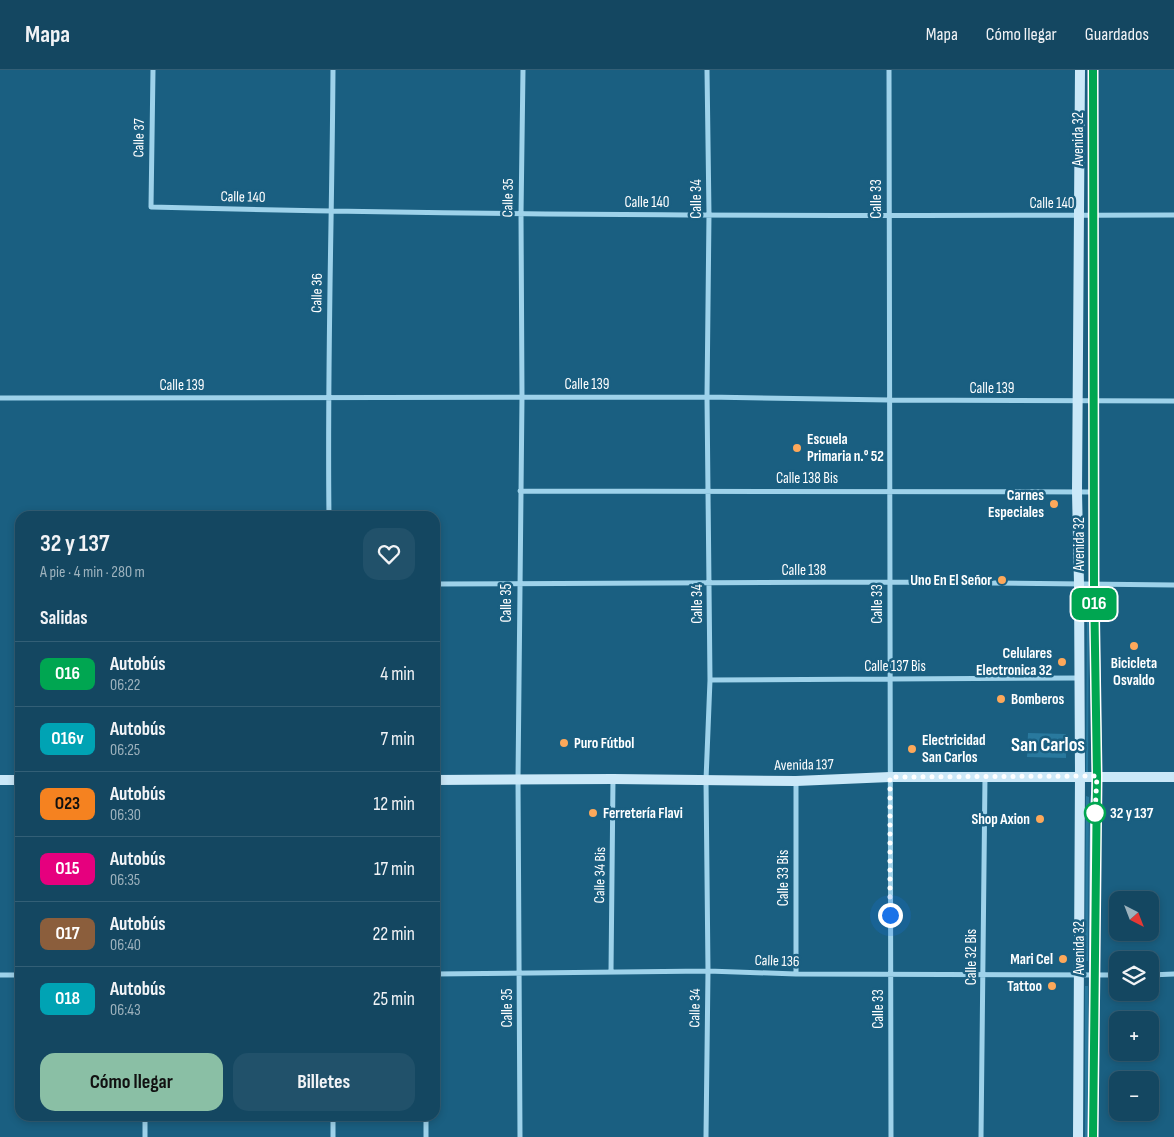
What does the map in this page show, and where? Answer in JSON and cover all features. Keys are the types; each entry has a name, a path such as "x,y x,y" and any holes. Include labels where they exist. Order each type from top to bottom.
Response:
{"main road":[{"name":"Avenida 32","path":"1078,1137 1080,584 1077,492 1080,70"},
{"name":"Avenida 32","path":"1093,70 1094,585 1097,776 1093,1137"},
{"name":"Avenida 137","path":"440,780 796,781 890,777 1174,776"},
{"path":"0,780 15,780"}],"street":[{"name":"Calle 37","path":"151,207 153,70"},
{"name":"Calle 36","path":"329,511 328,398 333,70"},
{"name":"Calle 35","path":"520,1137 518,779 522,397 520,214 523,70"},
{"name":"Calle 34","path":"706,1137 708,971 706,780 710,680 707,397 709,214 707,70"},
{"name":"Calle 33","path":"888,70 891,1137"},
{"name":"Calle 140","path":"151,207 332,212 520,214 1174,215"},
{"name":"Calle 139","path":"0,398 707,397 1174,401"},
{"name":"Calle 138 Bis","path":"520,491 889,490 1094,492"},
{"name":"Calle 138","path":"440,584 519,582 890,582 1174,585"},
{"name":"Calle 137 Bis","path":"710,680 1080,678"},
{"name":"Calle 32 Bis","path":"981,1137 985,777"},
{"name":"Calle 34 Bis","path":"611,972 613,779"},
{"name":"Calle 33 Bis","path":"796,781 796,974"},
{"name":"Calle 136","path":"440,974 708,971 796,974 1109,975"},
{"path":"1159,974 1174,974"},
{"path":"0,975 15,975"},
{"path":"145,1121 145,1137"},
{"path":"333,1121 333,1137"},
{"path":"426,1121 426,1137"}],"shaded area":[{"path":"1087,599 1089,600 1088,774 1086,774"},
{"path":"1028,733 1066,734 1066,758 1027,757"},
{"path":"1086,796 1089,797 1088,961 1085,961"},
{"path":"1085,986 1088,986 1088,1137 1085,1137"}],"bus line":[{"name":"O16","path":"1093,70 1094,585 1097,776 1095,813 1093,1137"}],"place":[{"name":"Escuela Primaria n.° 52","path":"797,448"},
{"name":"Carnes Especiales","path":"1054,504"},
{"name":"Uno En El Señor","path":"1002,580"},
{"name":"Bicicleta Osvaldo","path":"1134,646"},
{"name":"Celulares Electronica 32","path":"1062,662"},
{"name":"Bomberos","path":"1001,699"},
{"name":"Puro Fútbol","path":"564,743"},
{"name":"Electricidad San Carlos","path":"912,749"},
{"name":"Ferretería Flavi","path":"593,813"},
{"name":"32 y 137","path":"1095,813"},
{"name":"Shop Axion","path":"1040,819"},
{"name":"Mari Cel","path":"1063,959"},
{"name":"Tattoo","path":"1052,986"}],"district":[{"name":"San Carlos","path":"1048,745"}],"route":[{"path":"890,915 890,777 1097,776 1095,813"}]}
